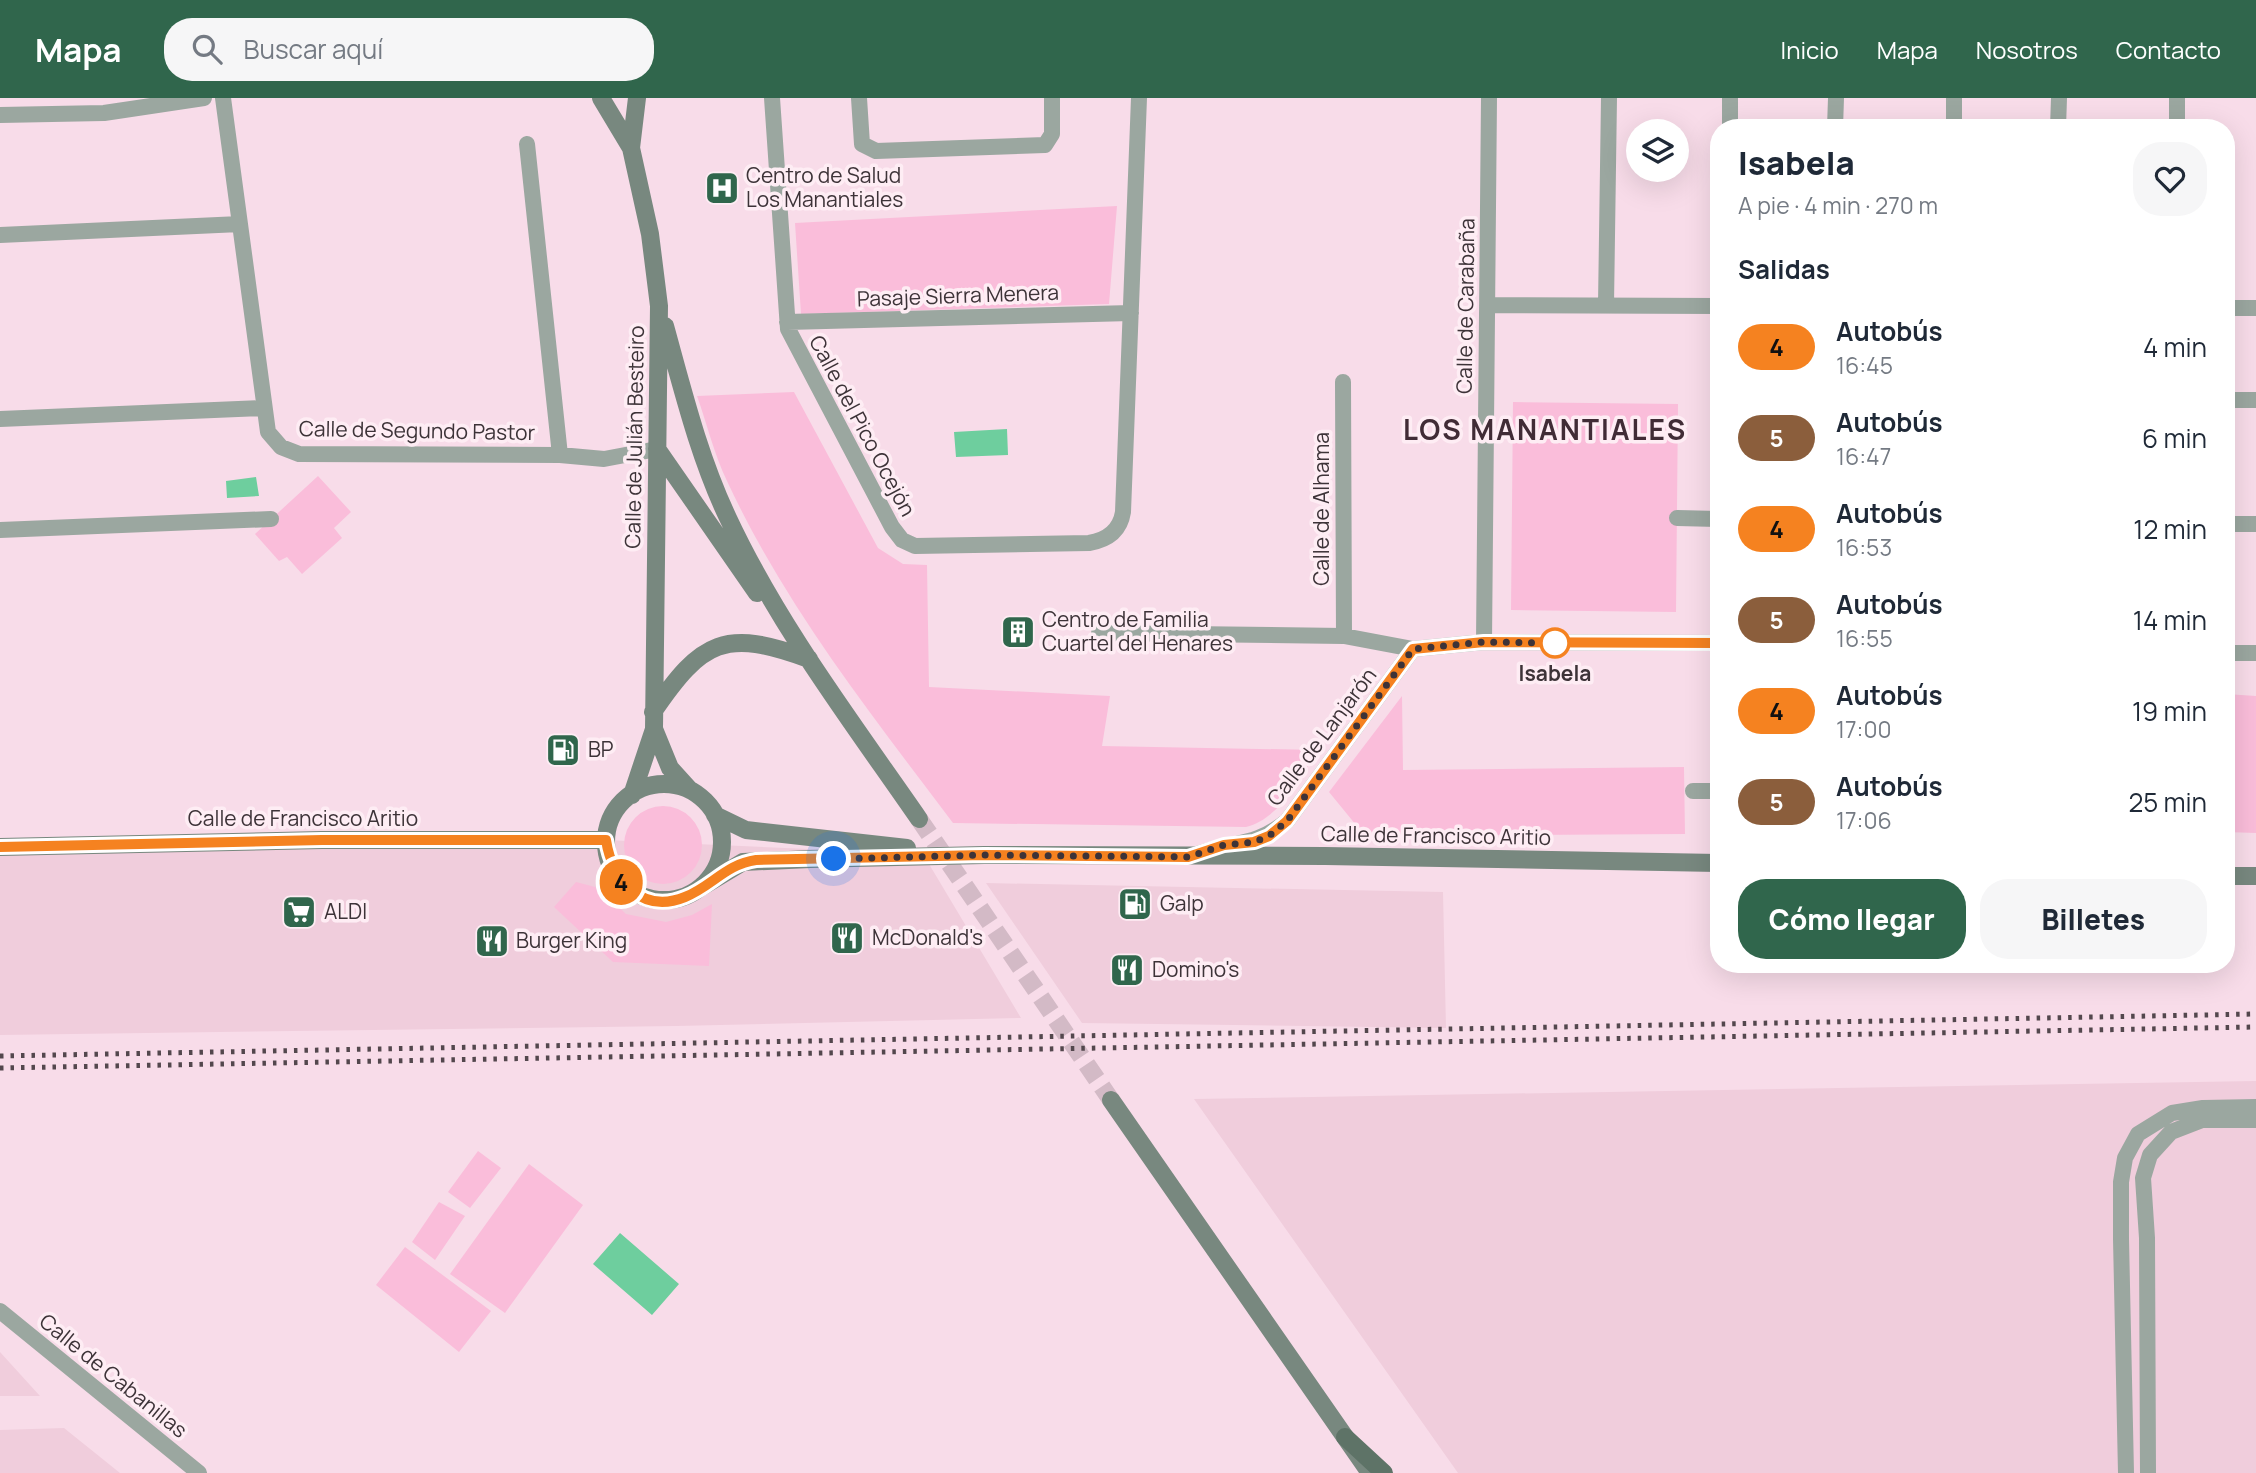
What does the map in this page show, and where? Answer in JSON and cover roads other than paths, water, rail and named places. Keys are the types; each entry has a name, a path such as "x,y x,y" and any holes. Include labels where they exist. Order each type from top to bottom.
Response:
{"main road":[{"name":"Calle de Julián Besteiro","path":"601,98 631,148 650,234 659,306 654,720 632,795"},
{"name":"Calle de Julián Besteiro","path":"631,148 637,98"},
{"path":"659,306 695,433 719,497 756,572 809,659 919,819"},
{"path":"657,449 778,624 809,659"},
{"path":"654,720 690,663 716,647 748,641 809,659"},
{"name":"Calle de Julián Besteiro","path":"654,720 670,768 690,790"},
{"path":"655,784 690,790 715,815 722,834 722,853 715,871 703,886 684,898 662,901 639,895 621,882 609,863 606,840 611,820 622,803 655,784"},
{"name":"Calle de Francisco Aritio","path":"715,815 746,830 771,834 984,855"},
{"name":"Calle de Francisco Aritio","path":"0,847 322,840 606,840"},
{"name":"Calle de Francisco Aritio","path":"703,886 726,870 756,860 984,855 1710,863"},
{"path":"2235,876 2256,876"},
{"path":"1111,1100 1368,1473"},
{"path":"1345,1437 1384,1473"}],"street":[{"path":"0,115 104,113 204,98"},
{"name":"Calle de Segundo Pastor","path":"223,98 264,408 268,432 281,447 299,454 560,455 604,459 657,449"},
{"name":"Calle del Pico Ocejón","path":"772,98 787,322 795,348 892,527 902,540 915,546 1089,543 1105,539 1117,528 1122,518 1139,98"},
{"path":"859,98 862,144 876,151 1045,145 1052,134 1052,98"},
{"name":"Calle de Carabaña","path":"1484,642 1489,98"},
{"path":"1730,98 1730,119"},
{"path":"1836,98 1836,119"},
{"path":"1954,98 1954,119"},
{"path":"2058,119 2059,98"},
{"path":"2176,98 2177,119"},
{"path":"1606,305 1609,102"},
{"path":"527,144 560,455"},
{"path":"0,234 240,224"},
{"path":"1487,305 1710,306"},
{"path":"2235,308 2256,308"},
{"name":"Pasaje Sierra Menera","path":"787,322 1131,313"},
{"name":"Calle de Alhama","path":"1343,382 1344,636"},
{"path":"2235,400 2256,400"},
{"path":"0,419 264,408"},
{"path":"1677,518 1710,519"},
{"path":"0,530 271,519"},
{"path":"2235,524 2256,524"},
{"path":"1099,633 1344,636 1413,649 1484,642 1710,643"},
{"name":"Calle de Lanjarón","path":"1188,857 1224,845 1254,842 1269,836 1287,821 1413,649"},
{"path":"2235,653 2256,653"},
{"path":"1693,791 1710,791"},
{"path":"2126,1473 2121,1240 2121,1182 2124,1158 2138,1134 2172,1113 2203,1108 2256,1107"},
{"path":"2148,1473 2147,1238 2143,1178 2146,1166 2150,1154 2171,1132 2202,1121 2256,1120"},
{"name":"Calle de Cabanillas","path":"0,1311 199,1473"}],"tunnel":[{"path":"919,819 1111,1100"}],"railway":[{"path":"0,1056 2256,1014"},
{"path":"0,1068 2256,1027"}],"place":[{"name":"Centro de Salud Los Manantiales","path":"722,188"},
{"name":"Centro de Familia Cuartel del Henares","path":"1018,632"},
{"name":"Isabela","path":"1555,643"},
{"name":"BP","path":"563,750"},
{"name":"Galp","path":"1135,904"},
{"name":"ALDI","path":"299,912"},
{"name":"McDonald's","path":"847,938"},
{"name":"Burger King","path":"492,941"},
{"name":"Domino's","path":"1127,970"}],"district":[{"name":"LOS MANANTIALES","path":"1545,430"}]}
